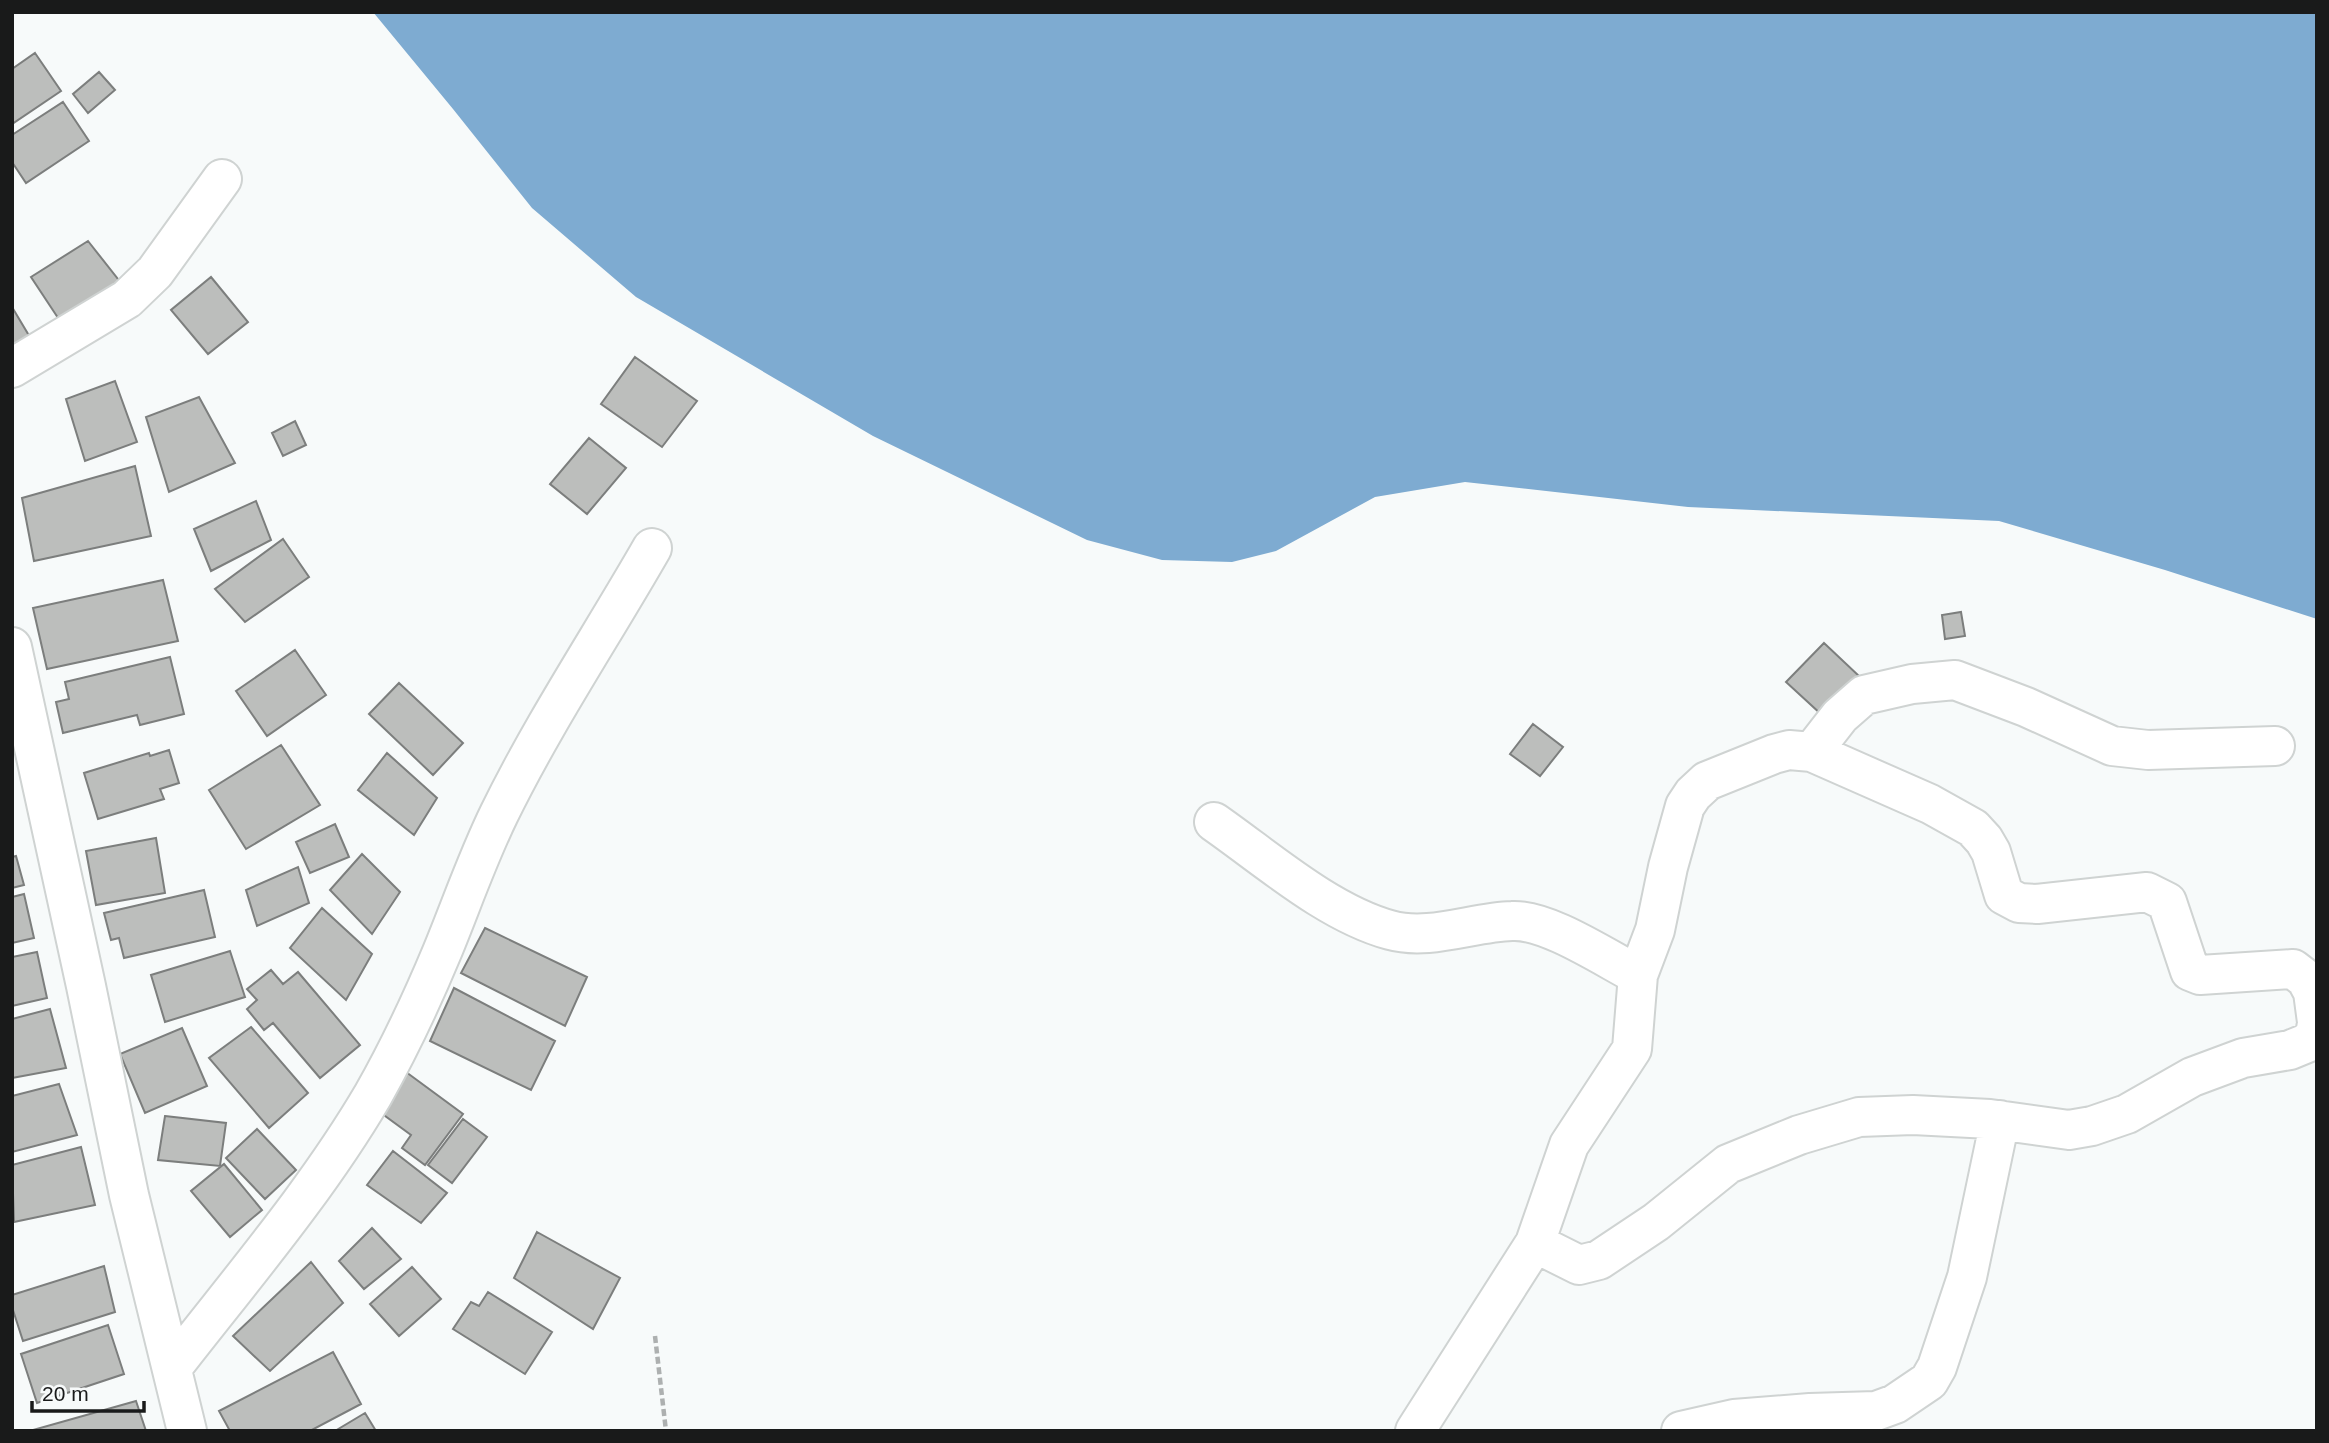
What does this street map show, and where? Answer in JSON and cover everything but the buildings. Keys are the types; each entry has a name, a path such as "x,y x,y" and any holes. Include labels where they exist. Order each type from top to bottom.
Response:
{"street":[{"path":"12,368 127,299 155,272 222,179"},
{"path":"172,1368 320,1175 373,1095 441,953 498,815 546,723 603,634 652,548"},
{"path":"12,647 129,1195 187,1431"},
{"path":"1812,752 1840,716 1864,695 1912,684 1955,680 2026,707 2112,746 2148,750 2275,746"},
{"path":"1415,1431 1535,1243 1569,1145 1632,1049 1638,975 1655,930 1668,867 1685,806 1707,781 1789,750 1812,752 1930,804 1973,828 1991,852 2004,895 2019,903 2037,904 2147,892 2167,902 2190,971 2200,975 2293,969 2306,979 2313,992 2317,1023 2315,1035 2307,1043 2291,1050 2243,1058 2192,1076 2127,1114 2092,1126 2069,1130 2000,1120 1913,1115 1859,1117 1799,1135 1728,1164 1656,1222 1599,1260 1579,1265 1535,1243"},
{"path":"1214,822 1337,908 1392,931 1423,932 1513,920 1531,922 1638,975"},
{"path":"1681,1431 1734,1419 1876,1411 1895,1404 1929,1381 1937,1367 1967,1277 2000,1120"}],"path":[{"path":"655,1336 666,1431"}],"water":[{"path":"373,12 2317,12 2317,619 1999,521 1688,507 1465,482 1375,497 1276,551 1232,562 1162,560 1087,540 873,436 636,297 532,208"}]}
